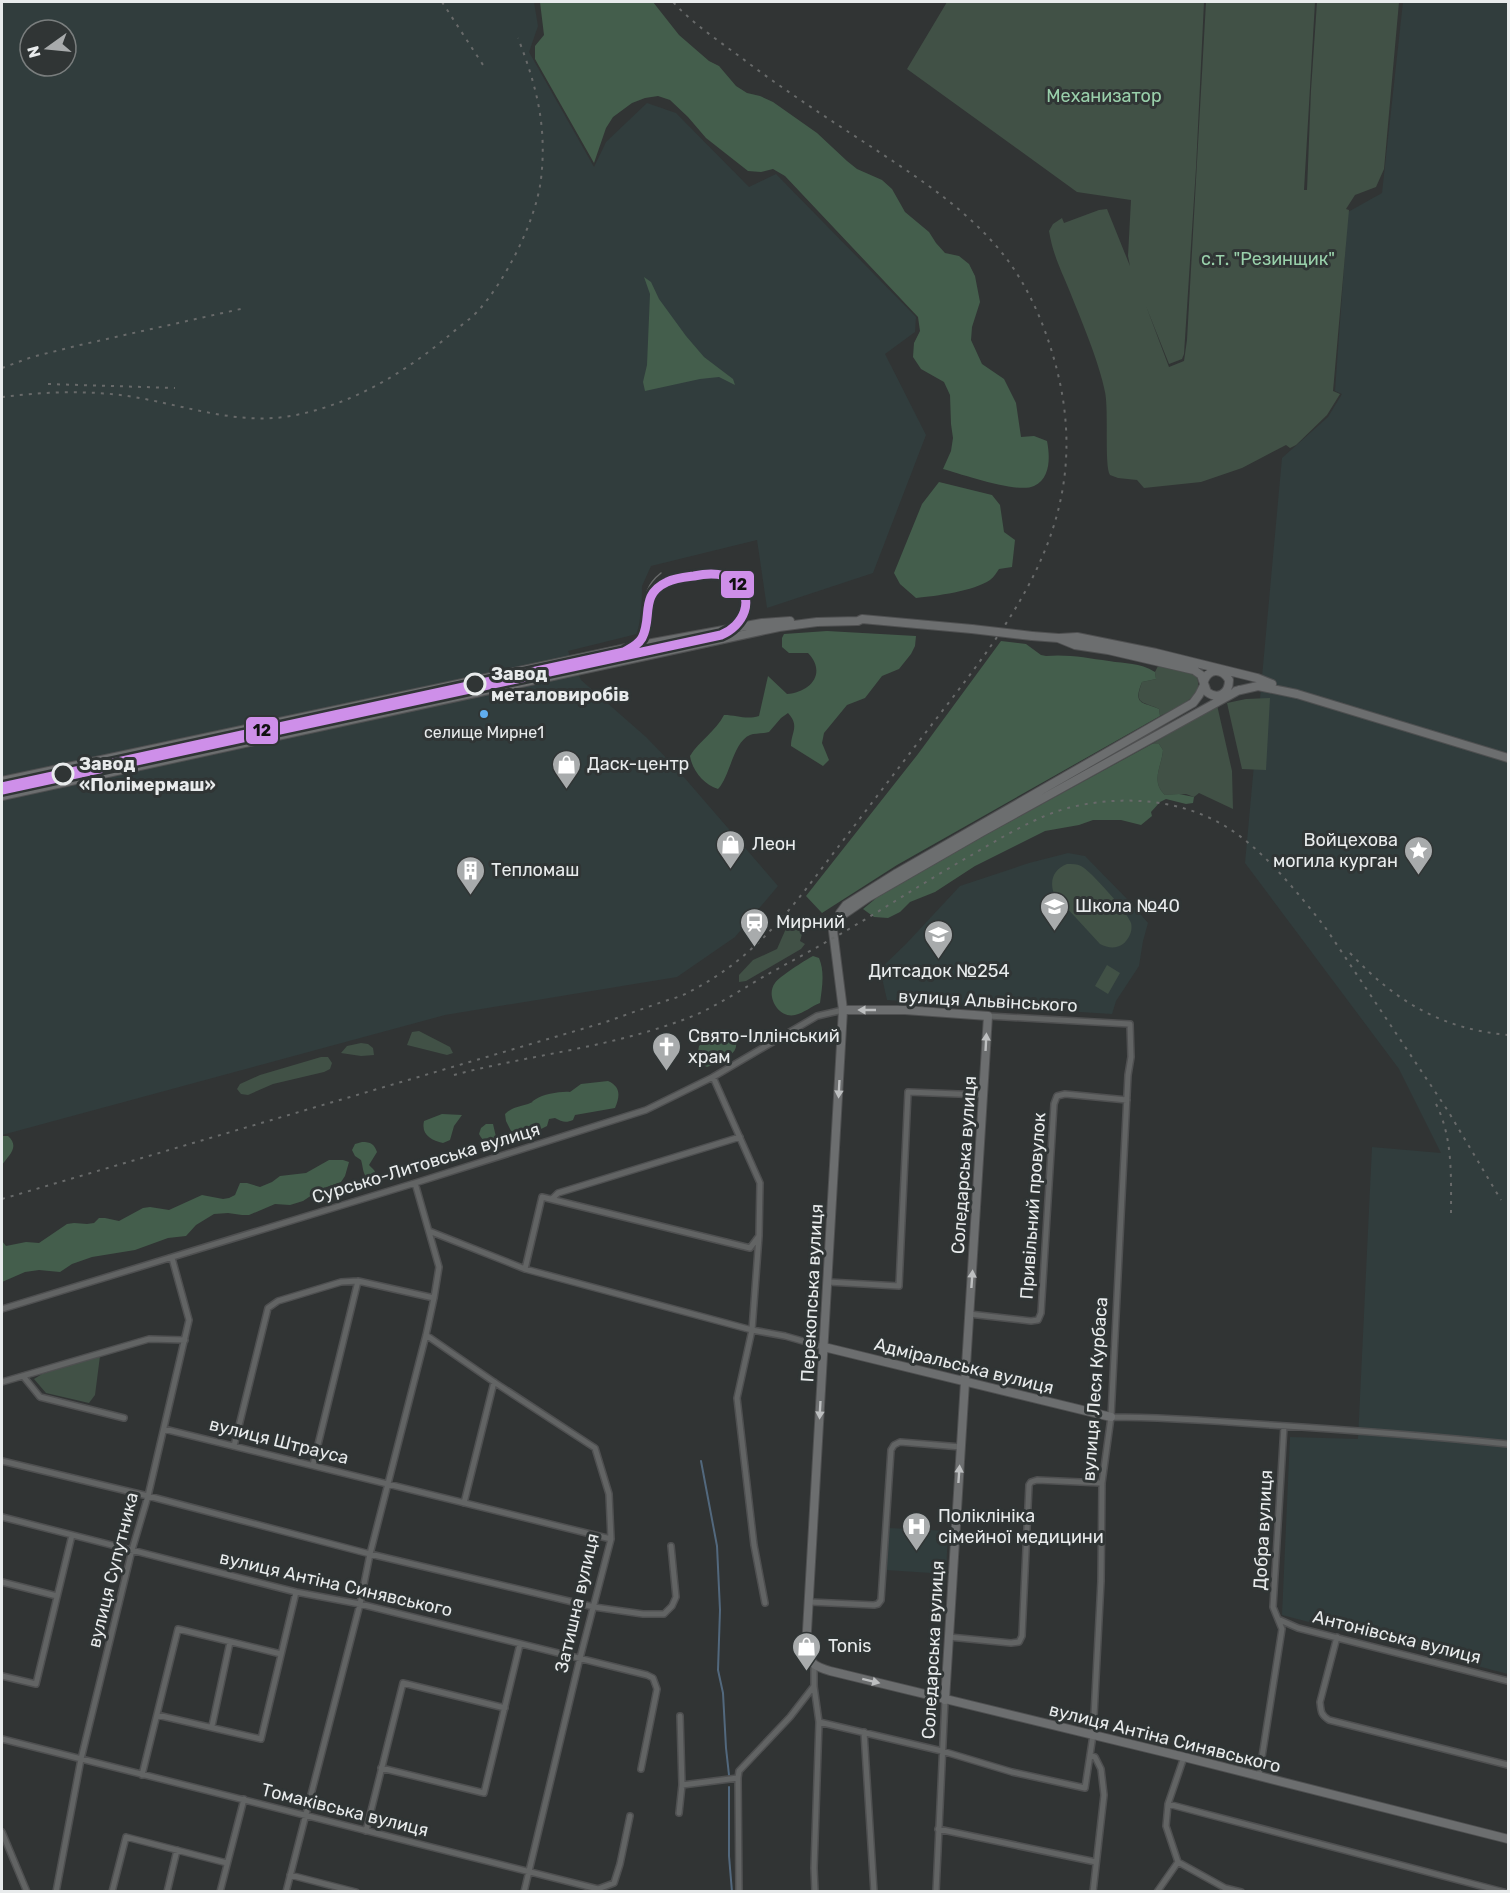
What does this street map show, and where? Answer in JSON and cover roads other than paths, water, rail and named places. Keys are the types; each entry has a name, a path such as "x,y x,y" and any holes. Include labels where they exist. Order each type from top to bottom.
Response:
{"street":[{"path":"2,781 636,646 762,623 817,618 858,621"},
{"path":"2,796 771,629 817,622 862,619 1058,639 1077,637 1208,665 1272,684"},
{"path":"1058,639 1075,645 1108,650 1194,670 1198,672 1207,692 1215,696 1258,686 1297,694 1509,758"},
{"path":"1130,749 1141,740 1226,692 1228,680 1208,665"},
{"path":"834,921 846,905 897,873 1193,703 1208,674 1220,672 1283,687 1297,694"},
{"path":"834,921 879,891 1239,690"},
{"name":"Перекопська вулиця","path":"814,1666 806,1648 843,1010 834,921"},
{"name":"вулиця Альвінського","path":"843,1010 905,1010 1130,1024"},
{"name":"Сурсько-Литовська вулиця","path":"2,1309 646,1110 713,1077 817,1016 843,1010"},
{"name":"Соледарська вулиця","path":"936,1892 948,1636 988,1016"},
{"name":"вулиця Леся Курбаса","path":"942,1751 1012,1772 1085,1788 1093,1735 1101,1581 1102,1483 1111,1417 1131,1057 1130,1024"},
{"path":"713,1077 760,1183 759,1236 752,1330 737,1398 754,1545 765,1603"},
{"path":"828,1282 899,1286 909,1092 983,1095"},
{"name":"Привільний провулок","path":"969,1314 1038,1320 1041,1313 1054,1104 1057,1096 1065,1094 1127,1100"},
{"path":"552,1199 558,1192 740,1137"},
{"path":"286,1892 360,1604 387,1483 434,1298 439,1267 415,1183"},
{"path":"525,1269 542,1197 750,1248 759,1236"},
{"name":"Адміральська вулиця","path":"429,1231 525,1269 752,1330 785,1336 966,1383 1111,1417 1152,1417 1435,1436 1509,1444"},
{"name":"вулиця Супутника","path":"56,1892 81,1760 132,1551 148,1496 189,1320 172,1257"},
{"path":"234,1446 268,1308 278,1301 341,1282 358,1281 434,1298"},
{"path":"313,1465 358,1281"},
{"name":"Затишна вулиця","path":"426,1335 595,1448 609,1494 611,1539 524,1892"},
{"path":"2,1382 149,1339 185,1340"},
{"path":"23,1376 40,1397 124,1418"},
{"path":"464,1503 494,1382"},
{"name":"Добра вулиця","path":"1259,1776 1282,1629 1273,1607 1284,1426"},
{"name":"вулиця Штрауса","path":"164,1429 611,1539"},
{"path":"810,1602 878,1604 881,1600 891,1450 900,1442 961,1447"},
{"name":"вулиця Антіна Синявського","path":"2,1461 148,1496 370,1554 594,1607 643,1614 664,1614 676,1597 671,1546"},
{"path":"948,1636 1019,1642 1022,1636 1029,1485 1037,1480 1102,1483"},
{"name":"вулиця Антіна Синявського","path":"2,1517 296,1592 360,1604 647,1675 653,1678 657,1689 641,1769"},
{"path":"2,1676 36,1684 72,1535"},
{"path":"2,1582 57,1596"},
{"path":"157,1715 261,1739 296,1592"},
{"name":"Антонівська вулиця","path":"1280,1620 1298,1628 1509,1681"},
{"path":"142,1775 178,1629 280,1654"},
{"path":"1337,1637 1320,1702 1323,1716 1329,1720 1509,1765"},
{"path":"212,1726 230,1642"},
{"path":"381,1768 484,1792 520,1644"},
{"path":"814,1666 819,1722 815,1892"},
{"name":"вулиця Антіна Синявського","path":"814,1666 1509,1839"},
{"path":"366,1831 403,1683 504,1708"},
{"path":"739,1892 739,1771 790,1717 814,1686"},
{"path":"679,1813 682,1785 680,1716"},
{"path":"819,1722 942,1751"},
{"path":"864,1732 874,1892"},
{"name":"Томаківська вулиця","path":"2,1739 598,1889 614,1883 630,1816"},
{"path":"1090,1755 1095,1757 1101,1769 1104,1795 1093,1892"},
{"path":"1184,1757 1168,1804 1166,1826 1178,1862 1225,1890 1241,1892"},
{"path":"682,1785 738,1778"},
{"path":"220,1892 244,1800"},
{"path":"1168,1804 1504,1892"},
{"path":"938,1829 1096,1862"},
{"path":"2,1832 27,1892"},
{"path":"112,1892 126,1837 227,1863"},
{"path":"167,1892 177,1850"},
{"path":"1157,1892 1178,1862"},
{"path":"290,1875 352,1891"}],"waterway":[{"path":"701,1461 717,1546 720,1610 718,1670 723,1693 729,1775"},
{"path":"729,1787 729,1856 732,1892"}],"tram line":[{"path":"646,612 648,590 652,581 661,573"}],"railway":[{"path":"442,2 485,68"},
{"path":"2,1199 606,1022 682,996 714,978 754,947 804,892 975,669 1032,580 1052,533 1064,483 1066,429 1057,370 1049,341 1032,300 1017,274 995,244 945,198 758,70 698,25 673,2"},
{"path":"2,397 49,393 97,393 148,399 226,416 284,417 330,406 352,397 374,387 415,362 471,318 488,299 518,250 533,213 541,179 543,142 535,90 518,38"},
{"path":"2,368 32,357 80,345 245,308"},
{"path":"48,384 175,388"},
{"path":"454,1075 604,1043 664,1027 693,1016 835,937 1033,821 1060,810 1091,803 1151,802 1189,810 1225,826 1253,847 1291,886 1325,927 1448,1111 1501,1200"},
{"path":"1350,953 1385,986 1422,1010 1462,1027 1508,1035"},
{"path":"1436,1104 1446,1130 1448,1144 1451,1171 1451,1213"}],"place":[{"name":"Завод металовиробів","path":"475,684"},
{"name":"селище Мирне1","path":"484,714"},
{"name":"Завод «Полімермаш»","path":"63,774"},
{"name":"Даск-центр","path":"566,790"},
{"name":"Леон","path":"731,870"},
{"name":"Войцехова могила курган","path":"1419,876"},
{"name":"Тепломаш","path":"470,896"},
{"name":"Школа №40","path":"1054,932"},
{"name":"Мирний","path":"755,948"},
{"name":"Дитсадок №254","path":"939,960"},
{"name":"Свято-Іллінський храм","path":"667,1072"},
{"name":"Поліклініка сімейної медицини","path":"917,1552"},
{"name":"Tonis","path":"807,1672"}],"park label":[{"name":"Механизатор","path":"1104,96"},
{"name":"с.т. \"Резинщик\"","path":"1268,259"}]}
